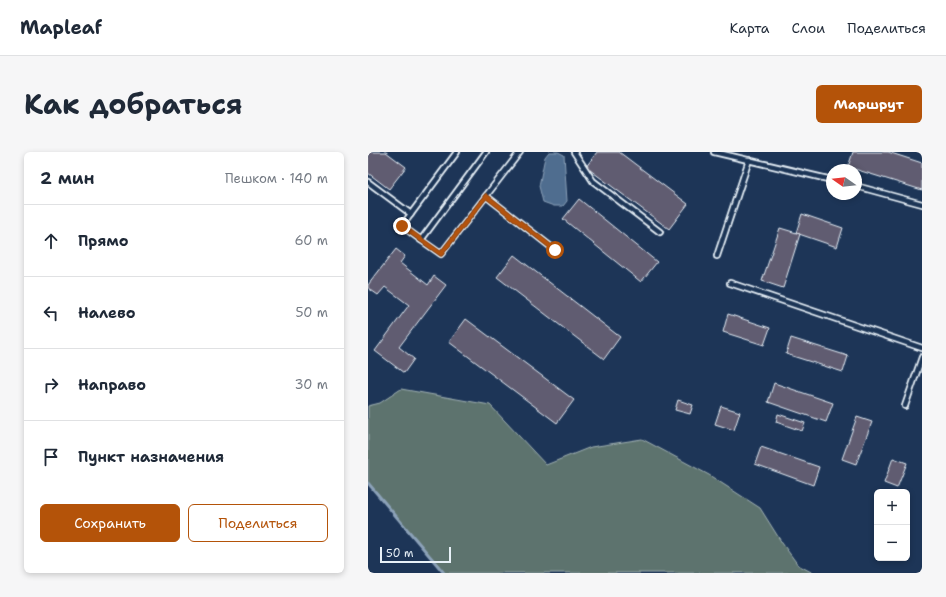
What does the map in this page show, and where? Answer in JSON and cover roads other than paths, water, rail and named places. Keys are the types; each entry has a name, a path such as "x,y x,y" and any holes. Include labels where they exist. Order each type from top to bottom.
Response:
{"lane":[{"path":"457,152 402,226 441,254 520,152"},
{"path":"421,240 486,152"},
{"path":"574,152 593,181 660,232"},
{"path":"714,152 826,179"},
{"path":"717,256 749,160"},
{"path":"368,182 410,214"},
{"path":"862,188 922,204"},
{"path":"486,196 555,250"},
{"path":"730,283 922,348"},
{"path":"905,406 922,357"}],"water":[{"path":"549,152 558,152 564,155 567,201 563,206 554,206 543,202 539,186 545,157"}],"waterway":[{"path":"368,483 444,573"}]}
